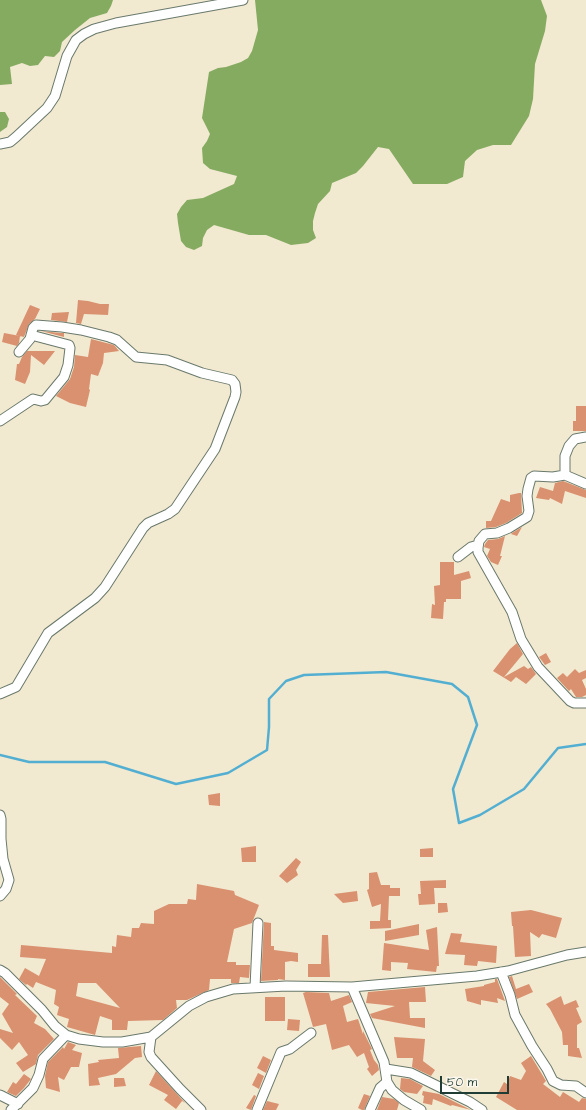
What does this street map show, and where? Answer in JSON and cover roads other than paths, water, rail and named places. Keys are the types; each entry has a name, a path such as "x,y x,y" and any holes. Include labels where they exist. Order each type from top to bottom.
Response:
{"street":[{"path":"0,144 10,142 47,108 55,96 67,56 76,40 84,34 103,26 116,23 243,0"},
{"path":"0,694 16,686 48,633 95,598 105,587 143,528 148,523 168,514 175,508 186,494 215,449 235,397 235,384 232,380 202,373 167,360 134,356 117,340 81,330 37,325 34,326 30,339 19,352"},
{"path":"0,420 32,399 41,401 44,400 64,376 68,365 70,348 68,345 31,335"},
{"path":"566,475 565,456 569,446 575,439 586,437"},
{"path":"586,484 566,475 553,477 533,476 528,489 527,496 529,511 527,517 510,528 485,534 482,536 478,545 478,552 512,612 522,638 538,667 570,701 574,703 586,703"},
{"path":"458,557 471,547 478,545"},
{"path":"0,815 0,839 9,883 0,896"},
{"path":"255,987 258,923"},
{"path":"0,970 5,973 42,1010 55,1026 66,1035 88,1041 122,1042 151,1037 189,1006 206,997 233,989 286,986 352,987 477,976 501,972 567,955 586,952"},
{"path":"501,972 510,995 515,1015 553,1081 561,1085 576,1086 586,1093"},
{"path":"352,987 384,1062 388,1082 394,1093 421,1110"},
{"path":"257,1110 281,1052 290,1049 311,1033"},
{"path":"0,1095 14,1107 33,1088 44,1059 66,1035"},
{"path":"151,1037 149,1052 151,1057 201,1110"},
{"path":"386,1070 411,1073 470,1102 482,1110"},
{"path":"370,1110 380,1088 388,1082"}],"waterway":[{"path":"0,755 29,762 105,762 176,784 228,773 267,750 269,699 286,681 304,675 386,672 452,684 468,697 477,725 453,789 459,823 480,815 524,789 558,748 586,744"}]}
